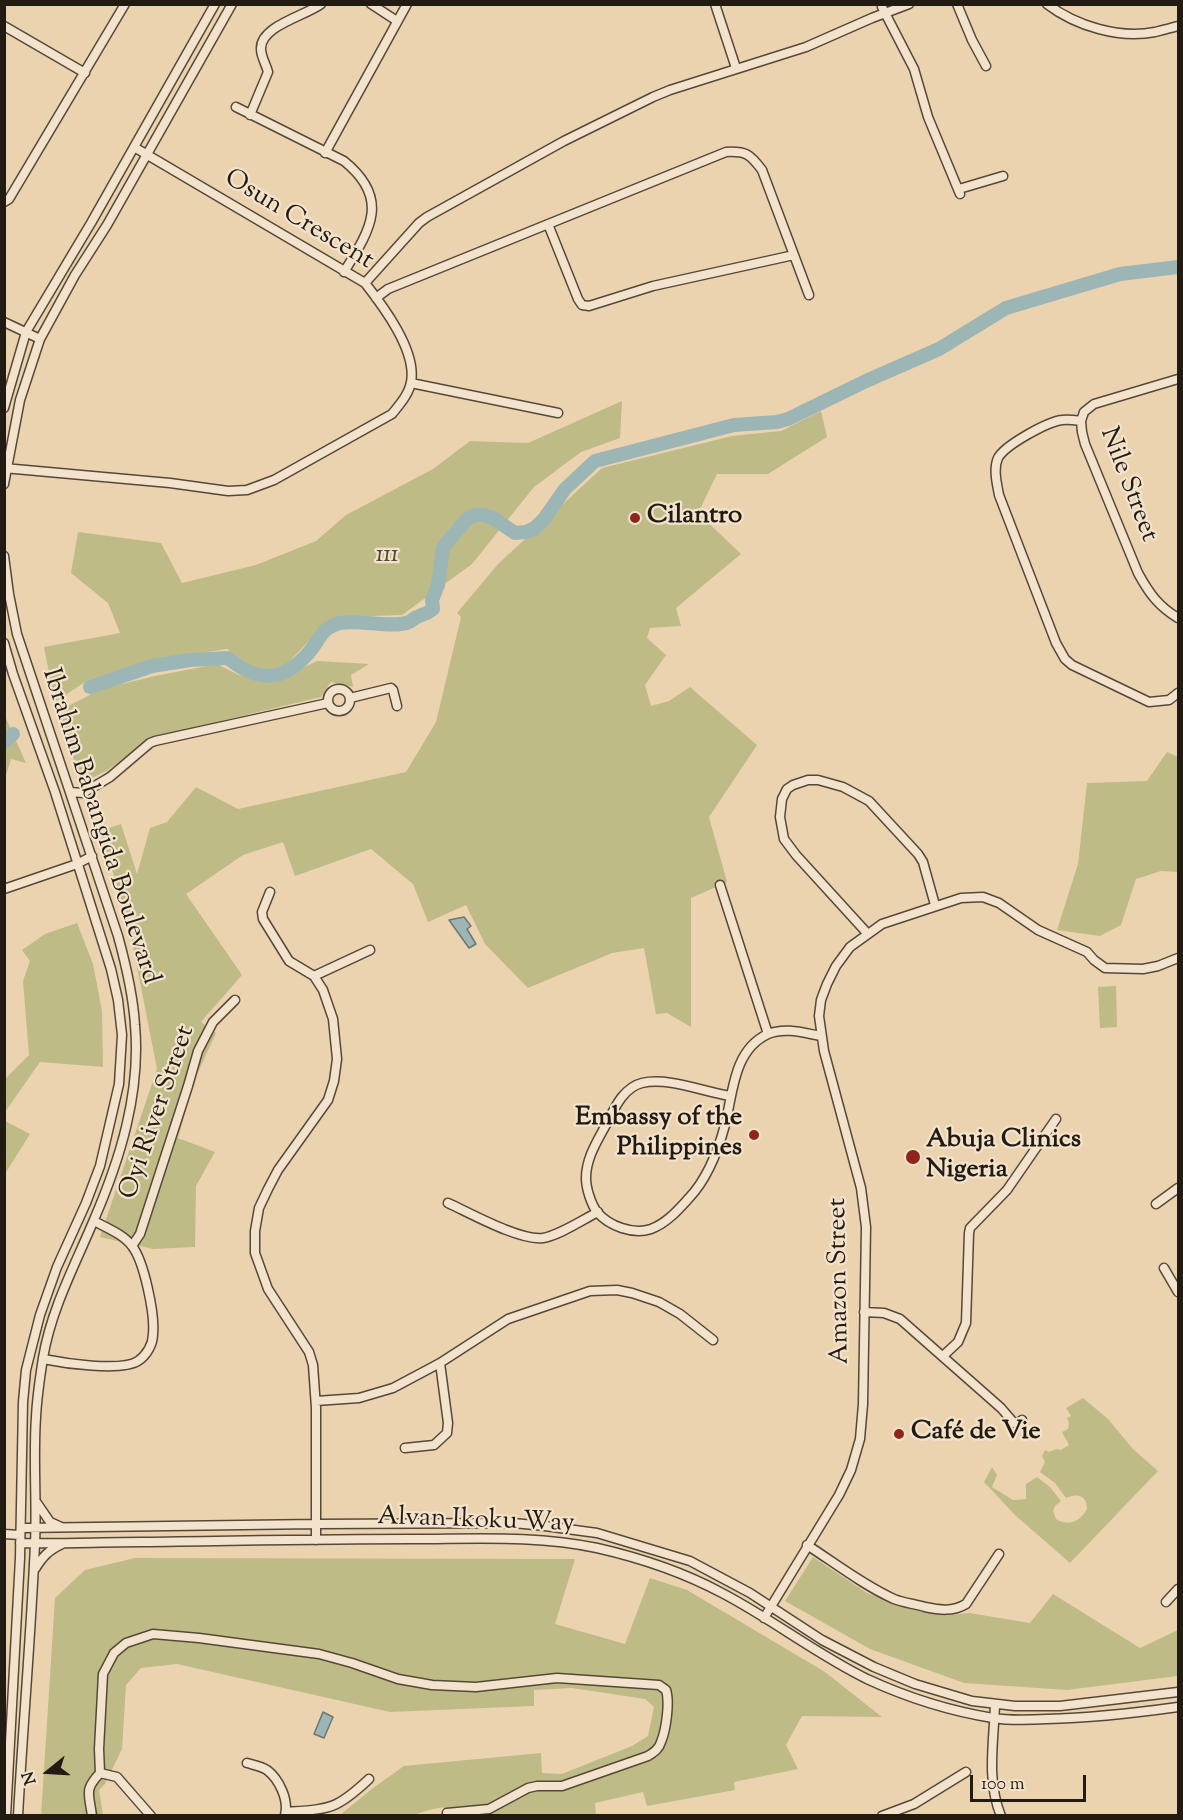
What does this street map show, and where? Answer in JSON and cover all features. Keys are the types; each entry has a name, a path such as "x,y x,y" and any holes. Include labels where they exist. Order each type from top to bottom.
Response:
{"street":[{"path":"4,202 15,190 125,4"},
{"path":"4,408 26,332 91,223 215,4"},
{"path":"4,484 20,399 40,339 232,4"},
{"path":"250,115 268,72 261,54 264,36 321,4"},
{"path":"371,4 397,21"},
{"path":"325,153 406,4"},
{"path":"715,4 736,68"},
{"path":"364,283 419,223 564,141 653,97 806,47 884,11 909,4"},
{"path":"957,4 986,66"},
{"path":"1047,4 1076,22 1103,30 1153,33 1179,26"},
{"path":"884,11 914,69 928,117 959,192 1003,176"},
{"path":"4,26 85,73"},
{"path":"236,107 344,161 363,180 372,206 371,223 344,272"},
{"name":"Osun Crescent","path":"134,147 364,283 401,338 411,363 411,383"},
{"path":"376,298 388,289 726,152 741,151 753,157 762,170 809,295"},
{"path":"548,224 578,299 582,305 589,306 653,286 794,255"},
{"path":"4,322 40,339"},
{"path":"1179,380 1094,404 1084,412 1081,421 1070,419 1050,423 1009,447 998,459 996,477 999,495 1056,643 1065,659 1081,671 1149,702 1169,700 1179,693"},
{"path":"6,468 170,483 228,491 247,490 274,480 392,414 404,400 411,383 558,413"},
{"name":"Nile Street","path":"1081,421 1085,444 1138,573 1147,590 1161,606 1179,618"},
{"name":"Ibrahim Babangida Boulevard","path":"4,556 17,633 127,967 136,1027 132,1101 119,1156 94,1221 63,1291 48,1333 43,1359 36,1418 36,1528 18,1815"},
{"name":"Ibrahim Babangida Boulevard","path":"4,643 55,792 111,969 118,1000 122,1035 119,1084 100,1166 57,1267 32,1341 26,1370 22,1402 21,1535 6,1815"},
{"path":"350,698 391,688 397,706"},
{"path":"336,689 344,689 350,698 349,705 340,711 332,709 328,703 328,696 336,689"},
{"path":"70,792 83,794 110,777 155,741 328,703"},
{"path":"867,933 784,839 780,817 782,799 787,789 793,785 808,780 818,780 843,787 869,801 918,854 923,862 935,905"},
{"path":"4,889 77,864 92,856"},
{"path":"720,885 768,1034"},
{"path":"270,892 262,912 262,919 289,961 314,976 323,990 333,1019 337,1059 328,1100 267,1188 259,1208 255,1232 255,1252 268,1289 309,1352 315,1377 316,1540"},
{"name":"Amazon Street","path":"764,1618 839,1496 851,1470 860,1439 863,1404 866,1227 863,1198 821,1036 819,1016 827,984 836,966 850,947 882,924 961,897 983,897 999,903 1038,930 1087,952 1105,968 1143,969 1179,958"},
{"path":"314,976 370,950"},
{"name":"Oyi River Street","path":"132,1246 143,1223 198,1051 213,1022 235,1000"},
{"path":"731,1096 672,1083 645,1082 626,1092 612,1112 588,1164 586,1179 593,1205 598,1212 608,1221 626,1229 649,1230 666,1221 695,1192 712,1164 725,1125 738,1068 747,1050 768,1034 789,1030 821,1036"},
{"path":"943,1356 958,1342 966,1323 970,1228 1007,1190 1056,1119"},
{"path":"1156,1204 1179,1188"},
{"path":"448,1203 512,1232 533,1238 552,1235 598,1212"},
{"path":"43,1359 68,1364 103,1366 131,1364 146,1354 151,1345 153,1312 140,1260 132,1246 122,1236 94,1221"},
{"path":"1164,1268 1179,1292"},
{"path":"316,1401 359,1398 393,1388 440,1363 508,1319 576,1295 601,1290 624,1292 659,1302 680,1314 713,1340"},
{"path":"864,1312 884,1313 900,1319 1001,1407 1014,1423 1018,1424 1022,1420"},
{"path":"405,1449 434,1445 447,1433 448,1423 440,1363"},
{"path":"37,1503 50,1522 64,1528"},
{"name":"Alvan Ikoku Way","path":"21,1535 36,1528 513,1523 597,1533 690,1562 728,1581 822,1640 874,1667 915,1684 972,1701 1015,1706 1060,1706 1179,1692"},
{"path":"4,1534 21,1535"},
{"name":"Alvan Ikoku Way","path":"21,1535 35,1543 548,1540 596,1548 646,1561 687,1576 723,1593 817,1652 867,1679 913,1698 995,1718 1020,1720 1105,1716 1179,1707"},
{"path":"34,1570 49,1550 65,1542"},
{"path":"807,1545 877,1590 897,1600 937,1610 951,1610 966,1605 999,1554"},
{"path":"1166,1602 1179,1589"},
{"path":"92,1815 89,1790 90,1783 100,1773 103,1674 114,1653 126,1643 153,1634 319,1654 398,1678 432,1685 477,1687 557,1678 658,1685 666,1690 669,1698 661,1743 657,1750 648,1756 562,1786 528,1788 489,1809 447,1813"},
{"path":"995,1704 991,1774 1000,1815"},
{"path":"248,1763 266,1769 275,1778 285,1800 285,1814 336,1806 349,1798 369,1779"},
{"path":"882,1815 895,1813 914,1804 966,1772"},
{"path":"100,1773 117,1777 151,1815"},
{"path":"6,1786 20,1788"}],"green space":[{"name":"111","path":"622,401 620,438 581,452 534,487 472,564 402,615 328,621 287,664 268,671 252,668 227,649 149,661 88,680 55,702 44,647 120,633 108,603 71,573 78,532 161,543 182,583 256,565 316,541 346,515 433,469 470,441 528,443"},
{"path":"821,411 827,437 768,474 717,474 698,513 741,554 676,608 681,626 650,628 647,638 666,655 645,685 651,706 669,701 690,687 757,745 709,817 727,882 691,898 691,1027 667,1013 656,1014 644,948 612,953 528,988 485,944 466,905 428,922 413,884 371,849 295,876 283,842 243,855 186,894 242,975 201,1022 216,1033 194,1081 178,1138 215,1152 196,1186 195,1247 153,1249 100,1237 157,1069 128,921 100,831 121,824 137,874 150,828 167,822 196,787 238,809 406,772 436,722 461,617 457,613 498,564 602,468 732,436 781,431"},
{"path":"317,661 369,664 351,675 353,687 331,682 321,697 150,738 108,770 82,783 57,712 101,689 155,676 217,664 239,675 272,683"},
{"path":"5,716 26,763 11,759 5,779"},
{"path":"1167,752 1178,757 1178,872 1161,871 1136,879 1121,925 1100,936 1057,930 1078,864 1087,783 1147,781"},
{"path":"77,923 93,964 102,1011 103,1067 40,1062 5,1112 5,1079 29,1055 23,981 30,961 22,950 45,934"},
{"path":"1116,986 1117,1027 1100,1028 1098,987"},
{"path":"5,1121 30,1134 5,1174"},
{"path":"1083,1398 1108,1419 1133,1449 1158,1471 1070,1563 1015,1515 984,1482 992,1467 997,1475 992,1487 1013,1500 1026,1499 1026,1484 1037,1477 1050,1487 1061,1501 1053,1511 1056,1519 1070,1523 1078,1520 1087,1509 1083,1498 1074,1496 1066,1498 1055,1483 1040,1472 1045,1462 1042,1456 1045,1450 1049,1452 1056,1449 1061,1450 1069,1445 1062,1432 1068,1429 1067,1418 1071,1416 1066,1408"},
{"path":"813,1557 867,1593 924,1612 950,1615 969,1613 1030,1623 1053,1594 1140,1648 1178,1630 1178,1676 1067,1690 964,1683 870,1649 785,1601"},
{"path":"135,1558 575,1559 555,1624 625,1644 650,1578 687,1590 825,1672 882,1717 802,1716 786,1745 798,1769 734,1782 735,1790 647,1806 643,1792 595,1803 596,1815 448,1815 443,1807 413,1815 340,1815 404,1766 541,1753 542,1773 562,1774 632,1746 648,1736 654,1707 645,1699 572,1688 534,1690 534,1706 390,1712 177,1664 141,1668 126,1685 122,1749 105,1784 99,1790 103,1815 41,1816 55,1598 85,1570"}],"water":[{"path":"464,917 471,926 467,929 476,944 469,948 449,920"},
{"path":"323,1712 333,1717 324,1738 314,1734"}],"waterway":[{"path":"90,687 152,666 190,660 228,658 250,672 271,676 281,673 301,661 323,634 334,625 348,622 402,624 433,609 432,600 438,585 443,547 468,518 484,515 493,518 515,533 526,532 535,528 544,519 565,489 595,461 734,425 788,419 939,349 1006,308 1120,274 1178,267"},
{"path":"4,742 13,734"}],"place":[{"name":"Cilantro","path":"635,518"},
{"name":"Embassy of the Philippines","path":"754,1135"},
{"name":"Abuja Clinics Nigeria","path":"913,1157"},
{"name":"Café de Vie","path":"899,1434"}]}
